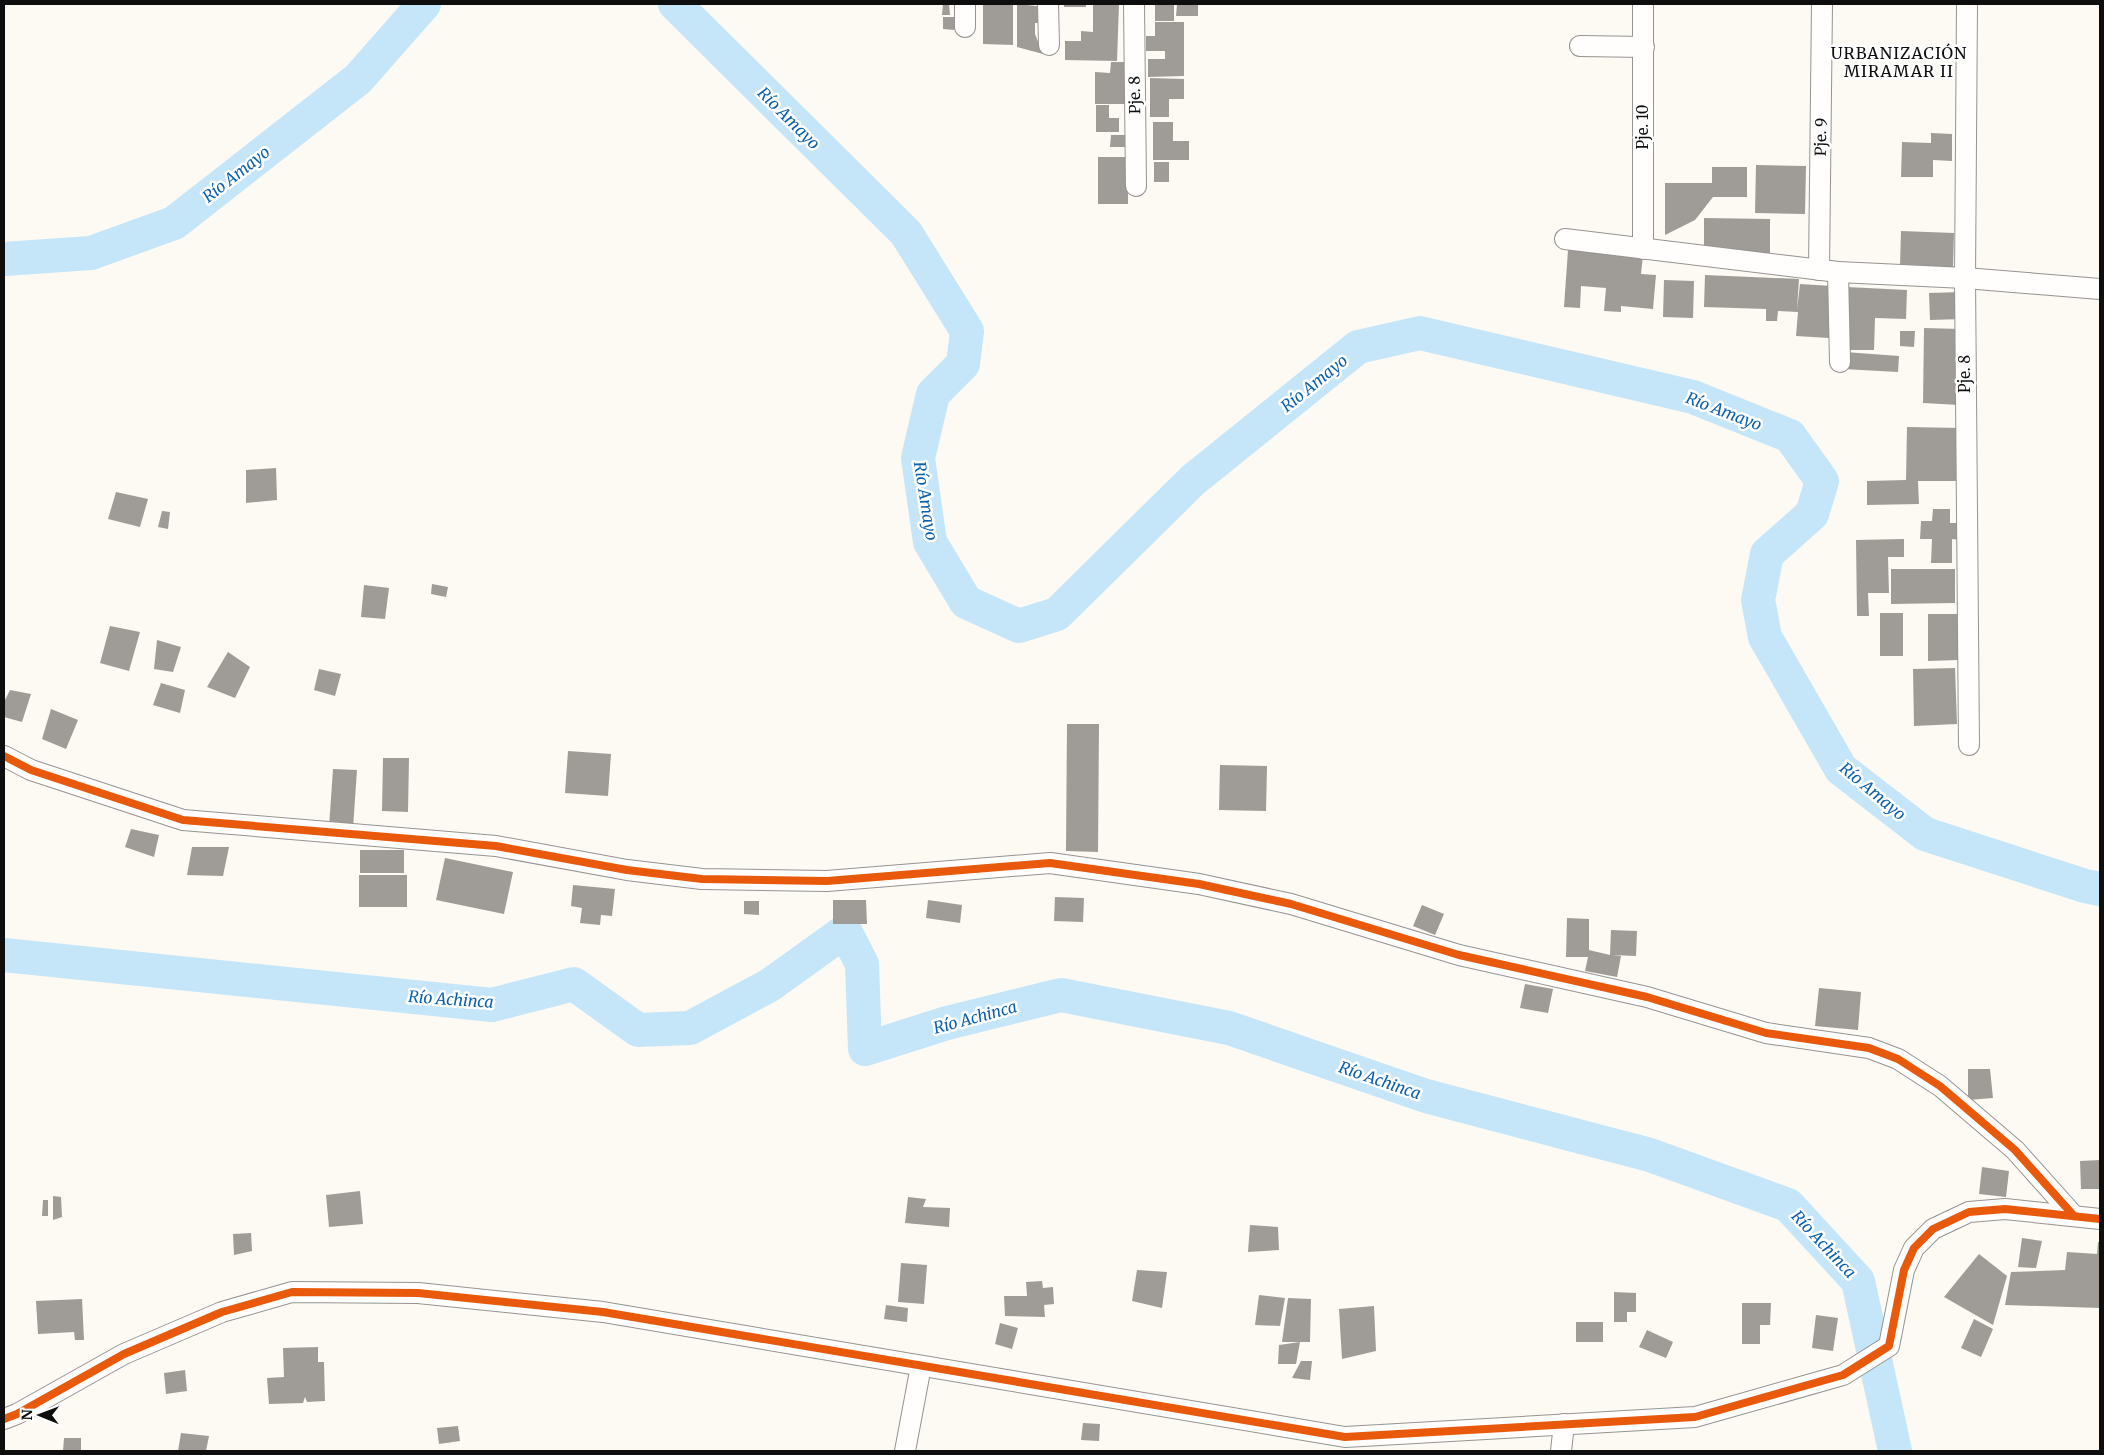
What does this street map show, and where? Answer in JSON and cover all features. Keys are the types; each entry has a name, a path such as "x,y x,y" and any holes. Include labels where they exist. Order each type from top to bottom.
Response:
{"street":[{"path":"965,4 965,28"},
{"path":"1048,4 1048,46"},
{"name":"Pje. 8","path":"1134,4 1136,186"},
{"name":"Pje. 10","path":"1643,4 1643,250"},
{"name":"Pje. 9","path":"1822,4 1829,271 1840,362"},
{"name":"Pje. 8","path":"1967,4 1965,278 1968,745"},
{"path":"1580,46 1644,47"},
{"path":"1565,239 1643,250 1829,271 1965,278 2100,289"},
{"path":"4,756 31,770 183,820 496,846 627,870 702,879 827,881 1050,863 1200,884 1291,904 1459,955 1647,997 1766,1033 1869,1048 1890,1056 1940,1086 2015,1150 2074,1216"},
{"path":"4,1419 17,1414 124,1354 222,1312 292,1292 418,1293 603,1312 1345,1437 1695,1417 1843,1375 1889,1346 1904,1270 1914,1248 1934,1229 1969,1212 2005,1209 2100,1219"},
{"path":"905,1451 921,1366"},
{"path":"1562,1451 1564,1424"}],"building":[{"path":"943,4 949,4 950,15 942,15"},
{"path":"983,4 1013,4 1013,45 983,44"},
{"path":"1017,4 1046,7 1046,23 1035,23 1035,34 1043,54 1017,47"},
{"path":"1064,4 1086,4 1086,7 1064,7"},
{"path":"1093,4 1119,4 1117,61 1065,60 1065,41 1081,41 1081,31 1093,32"},
{"path":"1155,4 1174,4 1174,21 1155,21"},
{"path":"1177,4 1198,4 1198,16 1176,16"},
{"path":"943,17 954,17 954,30 943,29"},
{"path":"1155,22 1184,22 1184,76 1148,77 1148,59 1165,59 1165,51 1146,51 1146,36 1155,36"},
{"path":"1111,62 1127,62 1127,104 1095,104 1095,72 1110,73"},
{"path":"1150,78 1184,79 1184,99 1169,99 1169,117 1150,117"},
{"path":"1096,105 1109,105 1109,118 1119,118 1119,132 1096,132"},
{"path":"1153,122 1173,122 1173,141 1189,141 1189,160 1153,160"},
{"path":"1931,133 1952,134 1952,161 1933,160 1933,177 1901,177 1902,142 1931,143"},
{"path":"1111,135 1128,135 1128,147 1110,147"},
{"path":"1098,157 1128,157 1128,204 1098,204"},
{"path":"1154,162 1169,162 1169,182 1154,182"},
{"path":"1756,165 1806,166 1805,214 1755,213"},
{"path":"1712,167 1747,167 1747,197 1713,197 1695,220 1665,235 1665,183 1712,183"},
{"path":"1704,218 1770,219 1770,255 1704,254"},
{"path":"1901,231 1954,233 1953,268 1900,266"},
{"path":"1568,250 1643,255 1641,274 1656,275 1653,309 1621,306 1621,312 1604,311 1606,288 1581,286 1580,308 1564,307"},
{"path":"1705,275 1799,279 1797,310 1800,284 1832,286 1829,338 1796,336 1798,312 1778,311 1777,321 1766,321 1766,309 1704,307"},
{"path":"1664,280 1694,281 1693,318 1663,317"},
{"path":"1847,287 1907,290 1906,319 1875,318 1874,350 1850,350 1850,318 1846,317"},
{"path":"1962,292 1963,319 1930,320 1929,293"},
{"path":"1924,328 1961,329 1960,405 1923,403"},
{"path":"1900,331 1915,331 1914,347 1900,346"},
{"path":"1845,352 1899,356 1898,372 1843,369"},
{"path":"1907,427 1961,428 1960,481 1918,481 1919,504 1867,505 1867,481 1906,480"},
{"path":"276,468 277,500 246,503 246,470"},
{"path":"116,492 148,499 140,527 108,519"},
{"path":"1933,509 1950,509 1950,523 1960,523 1960,540 1952,539 1952,563 1931,563 1932,539 1920,539 1921,521 1932,521"},
{"path":"162,511 170,512 168,529 158,527"},
{"path":"1904,539 1904,557 1888,557 1889,593 1868,593 1869,616 1857,616 1856,540"},
{"path":"1891,569 1955,569 1955,603 1891,604"},
{"path":"432,584 448,587 446,597 431,594"},
{"path":"364,585 389,588 385,619 361,617"},
{"path":"1880,613 1903,613 1903,656 1880,656"},
{"path":"1928,614 1959,614 1958,660 1928,661"},
{"path":"110,626 140,632 129,671 100,663"},
{"path":"157,640 181,647 173,672 154,669"},
{"path":"228,652 250,667 235,698 207,687"},
{"path":"1955,668 1957,724 1914,726 1913,669"},
{"path":"319,669 341,674 335,696 314,690"},
{"path":"161,683 185,690 180,713 153,705"},
{"path":"10,690 31,694 22,722 4,717 4,702"},
{"path":"51,709 78,720 66,749 42,739"},
{"path":"1067,724 1099,724 1098,852 1066,851"},
{"path":"568,751 611,754 608,796 565,793"},
{"path":"383,758 409,758 408,812 382,811"},
{"path":"1220,765 1267,766 1266,811 1219,810"},
{"path":"333,769 357,770 353,828 329,827"},
{"path":"131,829 159,835 154,857 125,847"},
{"path":"192,847 229,847 223,876 187,875"},
{"path":"360,850 404,850 404,873 360,873"},
{"path":"445,858 513,872 504,914 436,900"},
{"path":"359,875 407,875 407,907 359,907"},
{"path":"573,885 615,889 612,916 601,915 600,925 580,923 582,908 571,906"},
{"path":"1055,897 1084,898 1083,922 1054,921"},
{"path":"833,900 866,900 867,924 833,924"},
{"path":"928,900 962,905 960,923 926,918"},
{"path":"744,901 759,901 759,915 744,914"},
{"path":"1422,905 1444,914 1435,935 1413,926"},
{"path":"1567,918 1589,919 1589,950 1610,955 1611,930 1637,931 1636,956 1612,955 1621,956 1617,977 1585,971 1588,957 1566,957"},
{"path":"1525,984 1553,989 1548,1013 1520,1008"},
{"path":"1819,988 1861,992 1858,1030 1815,1026"},
{"path":"1968,1069 1990,1069 1993,1098 1968,1100"},
{"path":"2100,1160 2100,1189 2081,1189 2080,1161"},
{"path":"1982,1167 2009,1171 2006,1197 1979,1194"},
{"path":"360,1191 363,1224 329,1227 326,1195"},
{"path":"53,1196 61,1197 62,1217 53,1220"},
{"path":"908,1197 926,1199 923,1207 950,1208 949,1227 905,1223"},
{"path":"43,1200 48,1200 48,1216 42,1216"},
{"path":"1250,1225 1278,1227 1279,1250 1248,1252"},
{"path":"251,1233 252,1251 234,1255 233,1234"},
{"path":"2022,1238 2042,1241 2036,1268 2018,1267"},
{"path":"2098,1242 2100,1242 2100,1308 2005,1305 2011,1272 2065,1270 2067,1252 2097,1254"},
{"path":"1979,1254 2007,1276 1993,1325 1944,1297"},
{"path":"901,1263 927,1265 924,1304 898,1302"},
{"path":"1137,1270 1167,1272 1162,1308 1132,1301"},
{"path":"1042,1281 1043,1288 1053,1287 1054,1304 1044,1305 1045,1317 1005,1316 1004,1296 1027,1296 1026,1282"},
{"path":"1614,1292 1636,1293 1636,1312 1627,1312 1627,1322 1614,1322"},
{"path":"1259,1295 1285,1298 1280,1326 1255,1325"},
{"path":"1288,1298 1311,1299 1310,1342 1282,1342"},
{"path":"82,1299 84,1340 75,1340 74,1332 38,1334 36,1301"},
{"path":"1742,1303 1771,1303 1770,1325 1760,1325 1760,1344 1742,1344"},
{"path":"886,1305 908,1308 907,1322 884,1319"},
{"path":"1374,1306 1376,1351 1342,1359 1339,1309"},
{"path":"1816,1315 1838,1318 1833,1351 1812,1348"},
{"path":"1974,1319 1993,1329 1981,1357 1961,1348"},
{"path":"1576,1322 1603,1322 1603,1342 1576,1342"},
{"path":"1000,1323 1018,1328 1012,1349 995,1344"},
{"path":"1647,1330 1673,1342 1666,1358 1639,1347"},
{"path":"1300,1342 1296,1364 1278,1364 1279,1345"},
{"path":"318,1347 318,1362 324,1362 325,1401 307,1402 305,1397 303,1403 269,1404 267,1378 284,1377 283,1348"},
{"path":"1301,1361 1312,1361 1310,1380 1292,1378"},
{"path":"185,1370 187,1391 166,1394 164,1373"},
{"path":"1083,1423 1100,1424 1099,1441 1081,1440"},
{"path":"458,1426 460,1441 439,1444 437,1428"},
{"path":"181,1433 209,1436 206,1451 178,1451"},
{"path":"64,1438 81,1438 81,1451 63,1451"}],"waterway":[{"name":"Río Amayo","path":"4,259 91,253 174,223 358,79 424,4"},
{"name":"Río Amayo","path":"675,4 906,233 967,331 963,364 933,394 918,458 930,542 966,602 1019,626 1057,614 1193,480 1358,347 1420,333 1693,397 1790,436 1822,481 1812,514 1767,554 1758,600 1765,637 1841,769 1925,834 2085,886 2100,889"},
{"name":"Río Achinca","path":"4,955 492,1005 574,984 638,1030 690,1028 770,985 845,931 862,964 865,1049 947,1023 1061,995 1229,1028 1426,1096 1650,1155 1788,1205 1858,1281 1895,1451"}],"cycle path":[{"path":"4,756 31,770 183,820 496,846 627,870 702,879 827,881 1050,863 1199,884 1291,904 1459,955 1647,997 1766,1033 1869,1048 1898,1059 1940,1086 2015,1150 2074,1216"},
{"path":"4,1419 17,1414 124,1354 222,1312 292,1292 418,1293 603,1312 1345,1437 1695,1417 1843,1375 1889,1346 1904,1270 1914,1248 1933,1229 1969,1212 2005,1209 2100,1219"}],"district":[{"name":"URBANIZACIÓN MIRAMAR II","path":"1899,62"}]}
